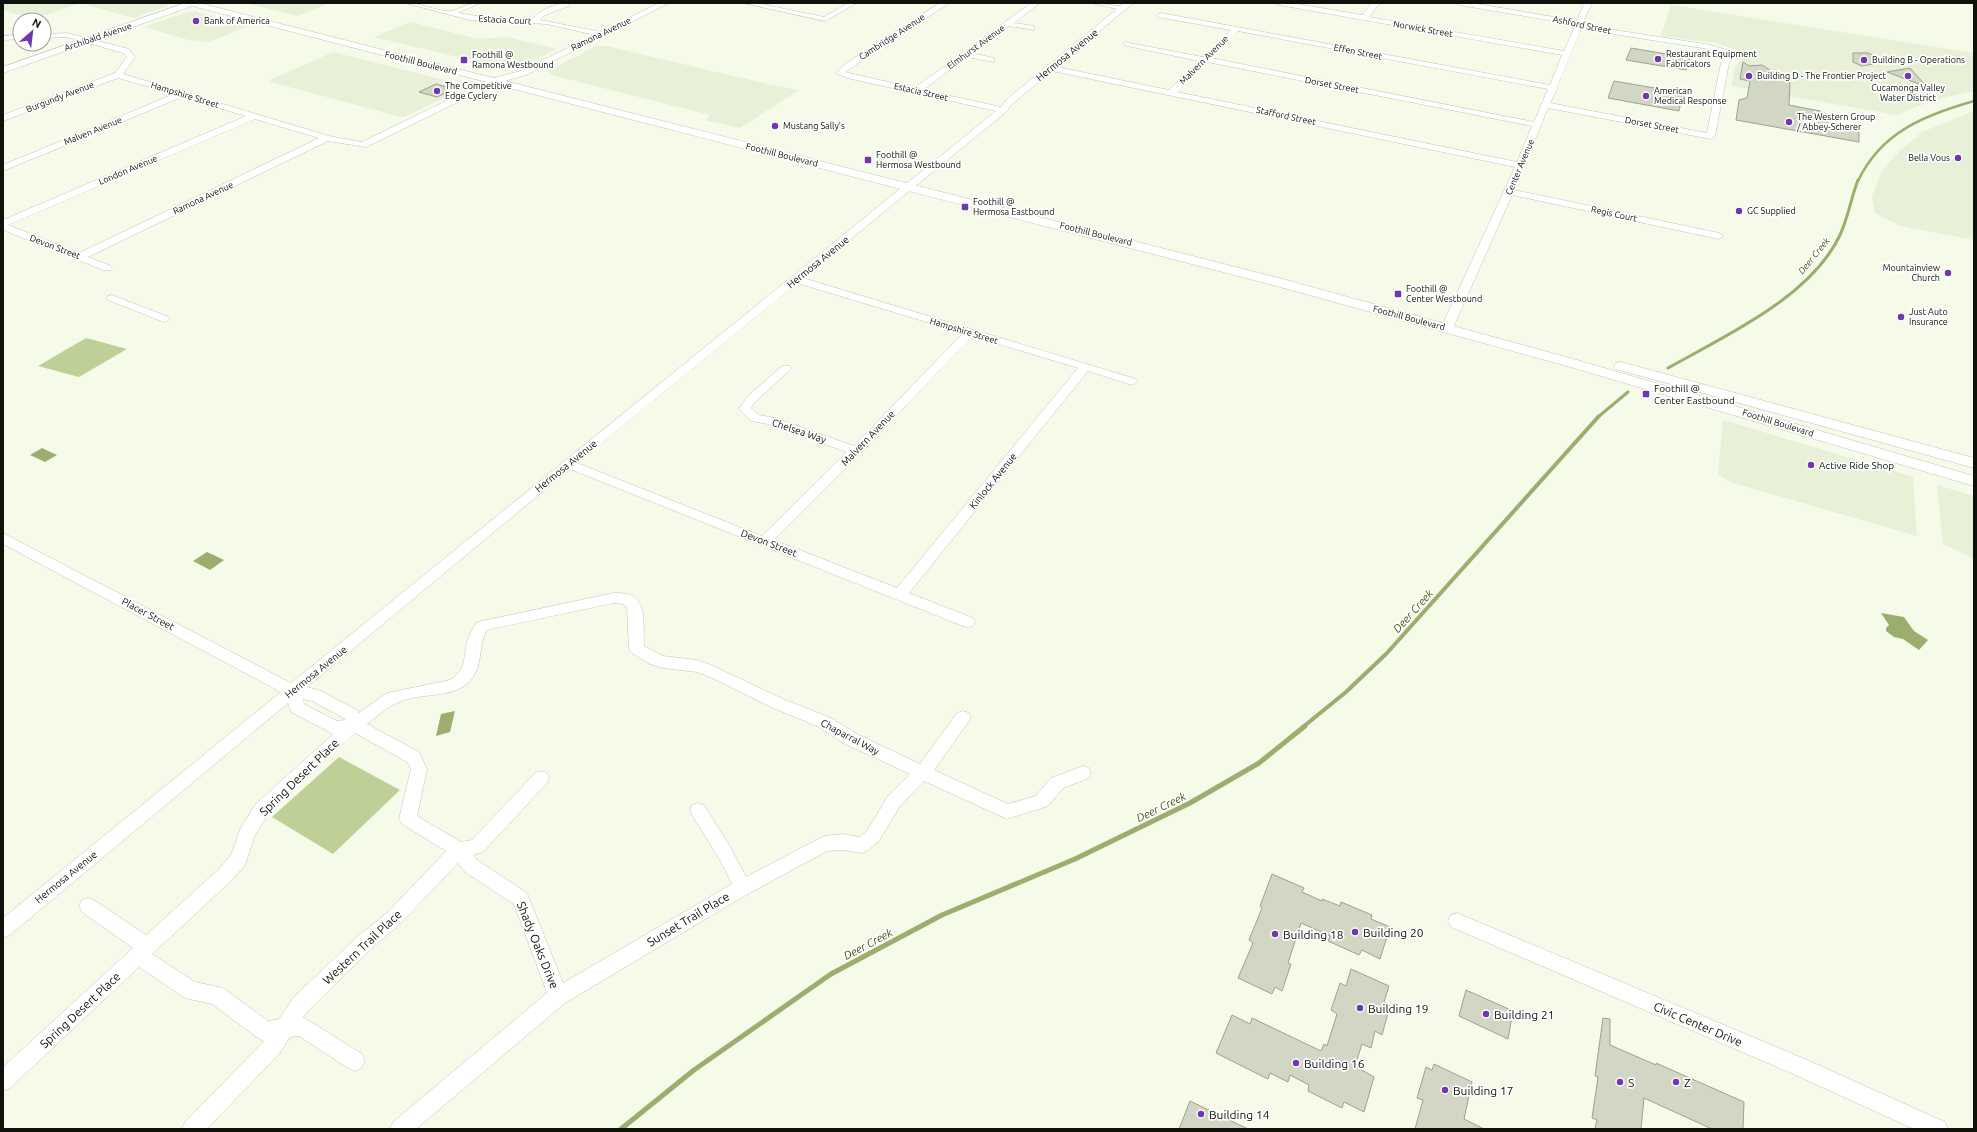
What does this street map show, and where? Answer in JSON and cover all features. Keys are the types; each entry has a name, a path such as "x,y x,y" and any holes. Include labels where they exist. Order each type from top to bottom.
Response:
{"main road":[{"name":"Foothill Boulevard","path":"191,3 494,81 1190,249 1449,324 1974,481"},
{"name":"Archibald Avenue","path":"3,70 191,3"},
{"name":"Foothill Boulevard","path":"219,3 912,183"},
{"name":"Foothill Boulevard","path":"1449,324 1974,463"}],"street":[{"name":"Estacia Court","path":"409,3 489,20 534,21 558,24 602,34"},
{"path":"451,13 476,3"},
{"name":"Ramona Avenue","path":"363,145 400,129 494,81 523,72 664,3"},
{"path":"747,3 758,4 825,19 853,3"},
{"name":"Cambridge Avenue","path":"840,74 842,69 945,3"},
{"name":"Elmhurst Avenue","path":"916,91 964,54 1036,3"},
{"path":"1095,3 1126,6"},
{"name":"Norwick Street","path":"1279,3 1568,54"},
{"path":"1364,18 1376,3"},
{"name":"Ashford Street","path":"1459,3 1574,22 1580,27 1711,47 1727,53 1729,58 1725,63 1711,136"},
{"name":"Center Avenue","path":"1449,324 1547,105 1580,27 1588,3"},
{"path":"534,21 542,13 566,4"},
{"name":"Hermosa Avenue","path":"3,929 568,464 1003,110 1009,102 1126,6"},
{"name":"Effen Street","path":"1161,15 1554,88"},
{"path":"1008,24 1031,28"},
{"name":"Malvern Avenue","path":"1172,92 1236,29"},
{"path":"52,36 67,35 126,51 131,57 118,75"},
{"name":"Dorset Street","path":"1127,44 1538,125"},
{"path":"964,54 991,60"},
{"name":"Stafford Street","path":"1051,68 1520,165"},
{"name":"Estacia Street","path":"840,74 1003,110"},
{"name":"Hampshire Street","path":"118,75 327,138 363,145"},
{"name":"Burgundy Avenue","path":"3,118 118,75"},
{"name":"Malven Avenue","path":"3,168 182,94"},
{"name":"Dorset Street","path":"1547,105 1711,136"},
{"name":"London Avenue","path":"3,226 254,116"},
{"name":"Ramona Avenue","path":"79,257 327,138"},
{"name":"Regis Court","path":"1509,192 1719,236"},
{"name":"Devon Street","path":"3,226 107,268"},
{"name":"Hampshire Street","path":"796,280 1132,381"},
{"path":"112,298 165,319"},
{"name":"Malvern Avenue","path":"765,541 856,451 970,332"},
{"name":"Kinlock Avenue","path":"900,594 1085,367"},
{"name":"Chelsea Way","path":"786,368 751,400 745,409 755,418 771,421 856,451"},
{"name":"Devon Street","path":"568,464 968,622"},
{"name":"Placer Street","path":"3,538 293,691"},
{"name":"Spring Desert Place","path":"3,1081 143,952 160,933 224,876 239,859 247,832 262,809 354,725 392,697 454,684 463,680 471,671 476,632 482,626 614,598 627,599"},
{"name":"Chaparral Way","path":"627,599 634,605 637,649 648,658 663,663 704,668 777,703 838,729 851,739 1007,812 1042,801 1057,783 1083,773"},
{"path":"293,691 297,708 335,728 354,725"},
{"name":"Sunset Trail Place","path":"400,1129 558,996 742,887 824,844 843,842 862,845 873,836 894,802 932,762 963,716"},
{"name":"Shady Oaks Drive","path":"354,725 413,757 419,769 408,819 459,850 471,866 521,898 558,996"},
{"path":"459,850 477,847 541,778"},
{"path":"698,810 726,855 742,887"},
{"name":"Western Trail Place","path":"192,1129 272,1047 282,1030 301,1004 365,942 393,919 459,850"},
{"path":"88,906 192,991 216,995 265,1031 282,1030 301,1026 355,1061"},
{"name":"Civic Center Drive","path":"1457,921 1798,1066 1938,1129"}],"shaded area":[{"path":"3,3 80,3 52,13 12,13 3,10"},
{"path":"80,3 166,3 168,6 133,18"},
{"path":"246,3 329,3 297,16"},
{"name":"Cucamonga Valley Water District","path":"1671,5 1974,53 1974,91 1934,100 1896,115 1732,86 1734,69 1744,56 1741,51 1716,43 1661,36"},
{"path":"194,11 249,26 208,42 189,40 144,27"},
{"path":"410,22 478,39 506,37 557,49 518,67 508,69 374,37"},
{"path":"596,46 606,46 767,84 799,90 740,128 705,120 710,115 552,75 548,71"},
{"path":"333,52 468,86 407,116 401,117 271,82 270,80"},
{"path":"1974,111 1974,240 1901,226 1875,213 1872,197 1882,170 1900,151 1922,132"},
{"path":"86,338 127,349 79,377 38,366"},
{"path":"1723,420 1913,477 1917,536 1730,482 1718,474"},
{"path":"42,448 57,455 45,462 30,455"},
{"path":"1937,485 1974,496 1974,560 1943,544"},
{"path":"207,552 224,560 210,570 193,561"},
{"path":"1881,613 1904,617 1914,631 1928,640 1919,650 1903,639 1894,637 1886,631 1886,628 1889,625"},
{"path":"455,711 450,732 436,736 441,714"},
{"path":"339,757 400,790 333,854 272,817"}],"building":[{"name":"Restaurant Equipment Fabricators","path":"1631,48 1690,58 1686,70 1626,60"},
{"name":"Building B - Operations","path":"1853,53 1869,53 1875,57 1873,64 1862,66 1853,62"},
{"name":"The Western Group / Abbey-Scherer","path":"1743,62 1749,66 1762,65 1790,83 1789,105 1820,111 1828,115 1828,125 1859,131 1859,142 1736,120 1739,100 1747,98 1750,81 1740,79"},
{"name":"Cucamonga Valley Water District","path":"1910,68 1927,87 1887,72"},
{"name":"American Medical Response","path":"1614,81 1683,93 1679,111 1608,98"},
{"name":"The Competitive Edge Cyclery","path":"436,84 454,89 437,97 419,92"},
{"path":"1272,874 1304,888 1302,892 1322,901 1322,899 1340,906 1341,902 1372,915 1371,919 1390,927 1380,959 1362,950 1359,955 1328,941 1330,936 1301,923 1288,963 1291,964 1282,991 1275,987 1272,994 1238,978 1253,943 1249,940 1262,908 1260,906"},
{"name":"Building 16","path":"1351,969 1389,986 1384,1002 1390,1006 1382,1035 1375,1031 1371,1048 1362,1044 1355,1066 1374,1077 1364,1112 1344,1102 1342,1108 1308,1091 1309,1085 1290,1075 1288,1082 1270,1073 1268,1079 1216,1053 1232,1015 1250,1024 1252,1018 1321,1051 1324,1044 1327,1046 1337,1014 1331,1010 1340,983 1346,986"},
{"name":"Building 21","path":"1466,990 1513,1011 1508,1039 1459,1016"},
{"path":"1603,1018 1610,1019 1610,1045 1656,1065 1656,1063 1744,1102 1743,1129 1712,1129 1644,1098 1641,1129 1595,1129 1597,1120 1592,1118 1598,1077 1595,1076"},
{"name":"Building 17","path":"1434,1064 1472,1082 1464,1119 1484,1129 1415,1129 1423,1100 1417,1098 1426,1067 1432,1070"},
{"name":"Building 14","path":"1190,1101 1248,1129 1179,1129"}],"waterway":[{"name":"Deer Creek","path":"1858,181 1868,164 1879,150 1906,128 1938,113 1974,101"},
{"name":"Deer Creek","path":"1668,368 1764,313 1788,296 1809,277 1827,257 1840,235 1858,180"},
{"name":"Deer Creek","path":"1598,417 1628,392"},
{"name":"Deer Creek","path":"1303,727 1346,692 1387,653 1598,417"},
{"name":"Deer Creek","path":"621,1129 694,1070 831,974 942,915 1075,859 1190,803 1259,763 1305,726"}],"place":[{"name":"Bank of America","path":"196,21"},
{"name":"Restaurant Equipment Fabricators","path":"1658,59"},
{"name":"Foothill @ Ramona Westbound","path":"464,60"},
{"name":"Building B - Operations","path":"1864,60"},
{"name":"Building D - The Frontier Project","path":"1749,76"},
{"name":"Cucamonga Valley Water District","path":"1908,76"},
{"name":"The Competitive Edge Cyclery","path":"437,91"},
{"name":"American Medical Response","path":"1646,96"},
{"name":"The Western Group / Abbey-Scherer","path":"1789,122"},
{"name":"Mustang Sally's","path":"775,126"},
{"name":"Bella Vous","path":"1958,158"},
{"name":"Foothill @ Hermosa Westbound","path":"868,160"},
{"name":"Foothill @ Hermosa Eastbound","path":"965,207"},
{"name":"GC Supplied","path":"1739,211"},
{"name":"Mountainview Church","path":"1948,273"},
{"name":"Foothill @ Center Westbound","path":"1398,294"},
{"name":"Just Auto Insurance","path":"1901,317"},
{"name":"Foothill @ Center Eastbound","path":"1646,394"},
{"name":"Active Ride Shop","path":"1811,465"},
{"name":"Building 20","path":"1355,932"},
{"name":"Building 18","path":"1275,934"},
{"name":"Building 19","path":"1360,1008"},
{"name":"Building 21","path":"1486,1014"},
{"name":"Building 16","path":"1296,1063"},
{"name":"S","path":"1620,1082"},
{"name":"Z","path":"1676,1082"},
{"name":"Building 17","path":"1445,1090"},
{"name":"Building 14","path":"1201,1114"}]}
